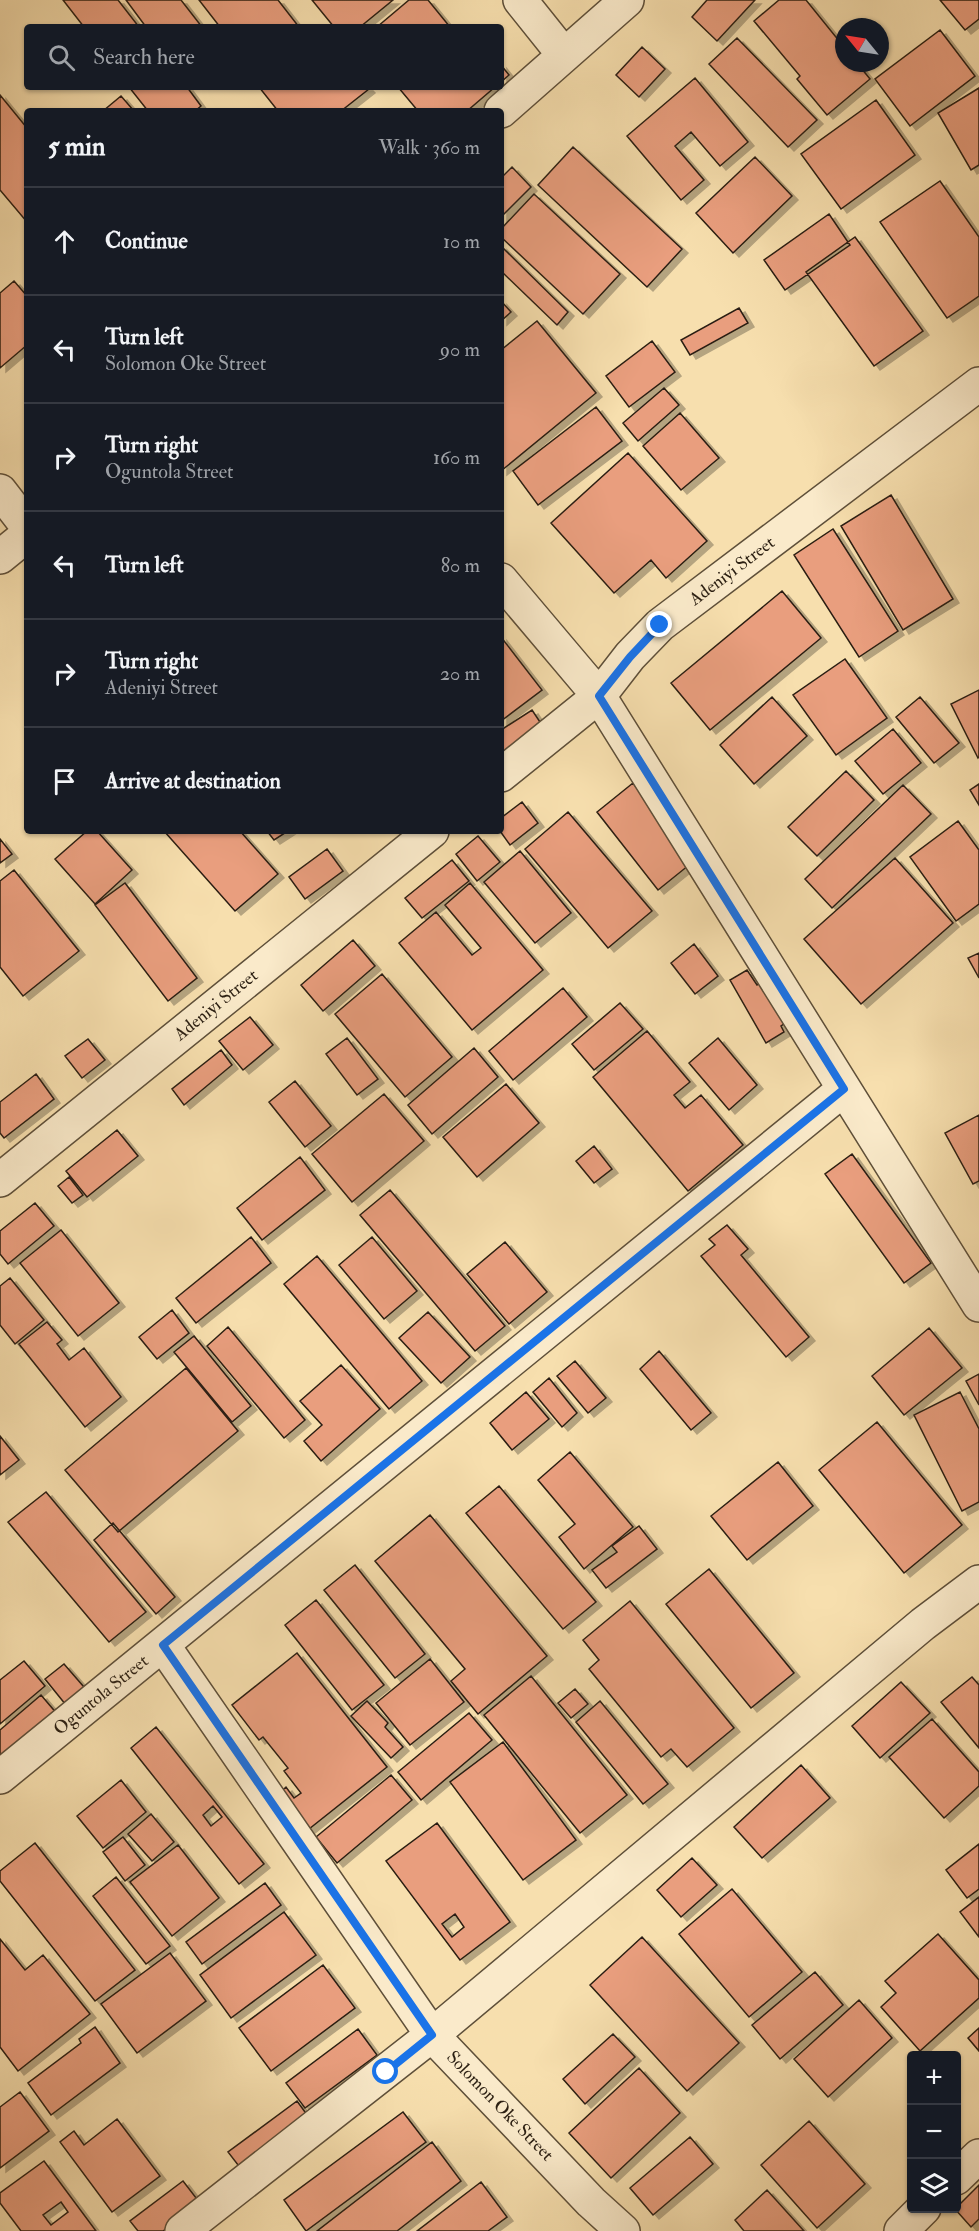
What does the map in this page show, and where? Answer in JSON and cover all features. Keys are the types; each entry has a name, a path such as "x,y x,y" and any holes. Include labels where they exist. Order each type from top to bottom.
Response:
{"street":[{"path":"520,0 564,55"},
{"path":"504,108 627,0"},
{"name":"Adeniyi Street","path":"504,773 599,696 630,657 660,625 979,384"},
{"path":"0,491 24,522"},
{"path":"0,557 24,537"},
{"path":"504,584 599,696 979,1305"},
{"name":"Adeniyi Street","path":"0,1180 428,834"},
{"name":"Oguntola Street","path":"0,1777 844,1089"},
{"path":"182,2231 432,2035 914,1631 979,1582"},
{"name":"Solomon Oke Street","path":"163,1645 432,2035 591,2202 623,2231"},
{"path":"961,2174 979,2156"},
{"path":"901,2231 919,2213"}],"building":[{"path":"63,0 118,0 137,24 82,24"},
{"path":"126,0 181,0 200,24 144,24"},
{"path":"199,0 278,0 297,24 218,24"},
{"path":"312,0 393,0 364,24 332,24"},
{"path":"409,0 428,0 448,24 381,24"},
{"path":"707,0 755,0 717,41 692,17"},
{"path":"779,0 806,0 835,36 835,72 864,72 870,79 827,115 797,79 800,76 754,21"},
{"path":"940,0 979,0 979,19 965,30"},
{"path":"940,30 975,76 910,126 875,79 884,72 889,72 889,68"},
{"path":"737,38 817,120 788,147 709,64"},
{"path":"642,47 665,69 639,97 616,75"},
{"path":"504,69 509,75 504,79"},
{"path":"695,78 748,142 720,166 691,132 675,146 704,180 681,200 627,136"},
{"path":"979,88 979,165 971,170 938,113"},
{"path":"131,90 189,90 201,106 199,108 146,108"},
{"path":"261,90 368,90 345,108 276,108"},
{"path":"400,90 492,90 470,108 416,108"},
{"path":"0,95 24,124 24,218 0,190"},
{"path":"121,96 131,108 107,108"},
{"path":"876,100 915,155 841,209 801,154"},
{"path":"573,147 682,249 647,287 538,185"},
{"path":"755,157 792,196 733,253 696,213"},
{"path":"512,167 531,187 504,214 504,175"},
{"path":"940,181 979,237 979,296 947,318 880,222"},
{"path":"534,194 620,274 583,314 504,240 504,226"},
{"path":"829,214 850,245 785,290 764,260"},
{"path":"855,237 923,331 874,366 806,272"},
{"path":"504,249 568,312 557,325 504,274"},
{"path":"14,281 24,293 24,348 0,368 0,293"},
{"path":"504,304 511,312 504,318"},
{"path":"739,308 748,323 690,355 681,340"},
{"path":"537,321 596,393 504,469 504,348"},
{"path":"652,341 675,372 629,407 606,376"},
{"path":"664,388 679,405 638,441 623,423"},
{"path":"596,407 622,441 538,505 513,471"},
{"path":"680,413 719,458 681,490 643,446"},
{"path":"628,453 707,541 666,578 651,560 614,593 551,523"},
{"path":"891,495 953,599 903,630 841,526"},
{"path":"833,529 898,631 859,657 794,555"},
{"path":"782,591 821,638 710,730 671,683"},
{"path":"504,641 542,690 504,719"},
{"path":"845,659 887,718 836,755 793,695"},
{"path":"979,690 979,757 978,758 951,704"},
{"path":"772,697 807,736 754,784 720,745"},
{"path":"920,697 959,743 934,763 896,717"},
{"path":"532,710 548,734 504,759 504,728"},
{"path":"893,729 921,763 883,794 855,761"},
{"path":"846,771 874,800 817,856 788,827"},
{"path":"633,783 694,861 658,890 597,812"},
{"path":"979,784 979,805 970,790"},
{"path":"903,785 931,814 832,908 805,879"},
{"path":"522,802 538,823 510,845 502,834 504,834 504,816"},
{"path":"568,812 652,911 608,948 525,849"},
{"path":"958,821 979,850 979,904 956,921 910,857"},
{"path":"84,834 100,834 132,870 95,904 55,859"},
{"path":"167,834 243,834 278,874 235,911"},
{"path":"269,834 283,834 274,840"},
{"path":"478,836 500,862 477,881 456,854"},
{"path":"0,839 12,854 0,863"},
{"path":"327,849 343,871 305,899 289,877"},
{"path":"520,851 571,913 535,943 484,882"},
{"path":"895,858 953,923 861,1004 804,939"},
{"path":"452,860 469,881 422,918 405,898"},
{"path":"14,870 79,951 23,996 0,967 0,881"},
{"path":"125,883 197,978 168,1001 95,905"},
{"path":"470,883 543,970 472,1030 399,943 436,912 472,955 481,948 445,905"},
{"path":"353,940 375,966 323,1011 301,985"},
{"path":"694,944 718,976 695,994 671,963"},
{"path":"979,953 979,978 968,958"},
{"path":"747,970 757,985 764,981 788,1021 781,1026 784,1032 766,1043 730,980"},
{"path":"382,974 452,1057 405,1097 335,1014"},
{"path":"563,988 587,1017 513,1080 489,1051"},
{"path":"620,1003 643,1029 594,1070 572,1044"},
{"path":"250,1017 273,1045 243,1070 219,1041"},
{"path":"647,1031 690,1082 674,1095 685,1108 701,1095 743,1145 688,1191 593,1077"},
{"path":"347,1038 378,1079 357,1095 326,1054"},
{"path":"718,1038 757,1085 729,1110 689,1063"},
{"path":"88,1039 105,1060 82,1078 65,1056"},
{"path":"474,1048 498,1077 432,1134 408,1105"},
{"path":"221,1050 232,1065 184,1105 172,1089"},
{"path":"36,1074 54,1099 4,1138 0,1133 0,1102"},
{"path":"295,1081 331,1126 305,1147 269,1102"},
{"path":"506,1084 539,1123 477,1177 443,1137"},
{"path":"384,1094 424,1141 352,1202 312,1154"},
{"path":"979,1115 979,1181 973,1184 945,1133"},
{"path":"117,1130 138,1156 87,1197 66,1171"},
{"path":"594,1146 612,1169 594,1183 576,1161"},
{"path":"852,1154 931,1263 904,1283 825,1174"},
{"path":"300,1157 325,1190 262,1240 237,1208"},
{"path":"69,1177 83,1195 72,1203 58,1186"},
{"path":"390,1190 505,1326 475,1351 360,1215"},
{"path":"35,1203 54,1226 8,1264 0,1254 0,1231"},
{"path":"727,1225 748,1249 741,1255 809,1337 786,1357 701,1256 715,1245 709,1239"},
{"path":"61,1230 119,1303 78,1336 20,1263"},
{"path":"251,1237 271,1263 196,1323 176,1298"},
{"path":"372,1237 417,1291 384,1319 339,1265"},
{"path":"505,1242 547,1292 509,1324 467,1274"},
{"path":"317,1256 422,1381 389,1409 284,1284"},
{"path":"10,1278 44,1320 15,1344 0,1325 0,1286"},
{"path":"172,1310 189,1333 157,1359 139,1337"},
{"path":"428,1312 470,1357 441,1383 399,1338"},
{"path":"47,1322 62,1340 57,1344 69,1360 84,1348 121,1397 85,1427 19,1344"},
{"path":"228,1327 305,1420 284,1438 207,1346"},
{"path":"929,1328 962,1368 904,1415 872,1376"},
{"path":"194,1336 251,1406 232,1422 174,1352"},
{"path":"659,1351 711,1413 691,1430 640,1369"},
{"path":"575,1361 606,1398 588,1413 557,1376"},
{"path":"341,1365 380,1409 321,1461 304,1441 322,1425 300,1401"},
{"path":"186,1368 238,1431 118,1532 65,1470"},
{"path":"979,1374 979,1405 966,1381"},
{"path":"549,1378 577,1413 562,1427 533,1392"},
{"path":"526,1392 549,1419 512,1450 490,1423"},
{"path":"960,1392 979,1429 979,1502 962,1511 914,1415"},
{"path":"877,1422 962,1525 904,1573 819,1470"},
{"path":"0,1436 19,1460 0,1475"},
{"path":"570,1452 633,1527 584,1569 559,1537 575,1524 538,1480"},
{"path":"778,1462 813,1506 747,1560 711,1516"},
{"path":"499,1486 596,1602 563,1629 466,1513"},
{"path":"46,1492 146,1612 109,1642 8,1522"},
{"path":"430,1515 547,1656 478,1714 451,1681 465,1669 375,1561"},
{"path":"113,1523 175,1597 156,1614 94,1540"},
{"path":"639,1526 657,1549 606,1588 592,1570 617,1552 612,1546"},
{"path":"355,1565 425,1654 395,1678 324,1590"},
{"path":"709,1569 794,1673 751,1708 666,1604"},
{"path":"316,1600 384,1685 352,1710 285,1625"},
{"path":"630,1601 734,1728 687,1767 671,1749 661,1757 589,1669 599,1660 583,1640"},
{"path":"297,1653 387,1767 304,1833 276,1796 286,1787 294,1798 301,1793 284,1771 288,1768 263,1737 259,1740 232,1705"},
{"path":"430,1659 464,1702 410,1745 376,1703"},
{"path":"24,1661 45,1686 0,1724 0,1680"},
{"path":"64,1664 90,1694 70,1710 45,1679"},
{"path":"531,1676 627,1795 580,1833 484,1715"},
{"path":"972,1677 979,1685 979,1748 941,1702"},
{"path":"901,1682 930,1713 880,1758 852,1726"},
{"path":"575,1689 588,1704 571,1718 558,1703"},
{"path":"41,1695 58,1715 0,1759 0,1730"},
{"path":"367,1701 388,1723 385,1727 403,1747 391,1758 351,1716"},
{"path":"600,1701 668,1784 643,1804 576,1722"},
{"path":"469,1713 492,1740 421,1800 398,1772"},
{"path":"932,1719 979,1772 979,1786 944,1818 889,1757"},
{"path":"156,1727 264,1864 239,1884 131,1748","holes":["213,1806 222,1817 211,1826 203,1815"]},
{"path":"503,1742 576,1840 523,1880 450,1782"},
{"path":"801,1765 830,1798 762,1858 734,1827"},
{"path":"391,1775 412,1800 337,1863 316,1837"},
{"path":"121,1780 146,1812 103,1848 77,1816"},
{"path":"151,1814 174,1842 152,1861 128,1834"},
{"path":"437,1823 510,1922 460,1960 386,1861","holes":["455,1914 464,1927 452,1937 442,1924"]},
{"path":"123,1837 145,1865 125,1881 103,1852"},
{"path":"35,1843 135,1970 95,2001 0,1881 0,1871"},
{"path":"979,1844 979,1889 967,1898 946,1870"},
{"path":"178,1845 219,1898 172,1936 130,1882"},
{"path":"692,1858 717,1885 681,1917 657,1890"},
{"path":"116,1877 170,1946 146,1964 93,1896"},
{"path":"265,1883 281,1905 202,1964 186,1942"},
{"path":"732,1889 802,1972 749,2017 679,1934"},
{"path":"979,1897 979,1937 960,1912"},
{"path":"284,1912 316,1955 231,2018 200,1975"},
{"path":"938,1934 979,1980 979,1998 920,2051 881,2007 896,1993 885,1981"},
{"path":"642,1937 739,2043 687,2091 590,1985"},
{"path":"0,1939 25,1970 43,1955 90,2014 18,2071 0,2047"},
{"path":"170,1953 206,2001 137,2053 101,2004"},
{"path":"323,1965 355,2008 271,2071 239,2028"},
{"path":"815,1972 843,2005 780,2059 752,2025"},
{"path":"859,2000 892,2038 828,2097 794,2059"},
{"path":"95,2027 120,2063 51,2115 28,2083 81,2043 79,2039"},
{"path":"979,2028 979,2051 968,2038"},
{"path":"358,2029 377,2055 305,2108 286,2083"},
{"path":"613,2034 635,2057 585,2104 563,2079"},
{"path":"639,2068 680,2113 611,2178 569,2133"},
{"path":"20,2092 49,2131 0,2168 0,2107"},
{"path":"297,2101 313,2123 245,2174 228,2152"},
{"path":"403,2112 426,2142 306,2231 284,2200"},
{"path":"117,2119 160,2176 112,2212 60,2142 74,2131 84,2145"},
{"path":"809,2121 865,2184 817,2228 761,2165"},
{"path":"690,2137 713,2164 653,2215 630,2188"},
{"path":"432,2142 461,2181 397,2231 317,2231"},
{"path":"44,2161 96,2231 21,2231 0,2203 0,2193","holes":["61,2202 68,2212 51,2225 43,2215"]},
{"path":"183,2181 200,2203 163,2231 138,2231 130,2221"},
{"path":"481,2182 507,2217 488,2231 417,2231"},
{"path":"979,2185 979,2219 971,2227 959,2213 961,2213 961,2203"},
{"path":"767,2190 804,2231 744,2231 735,2220"}],"route":[{"path":"386,2072 432,2035 163,1645 844,1089 599,696 630,657 660,625"}]}
